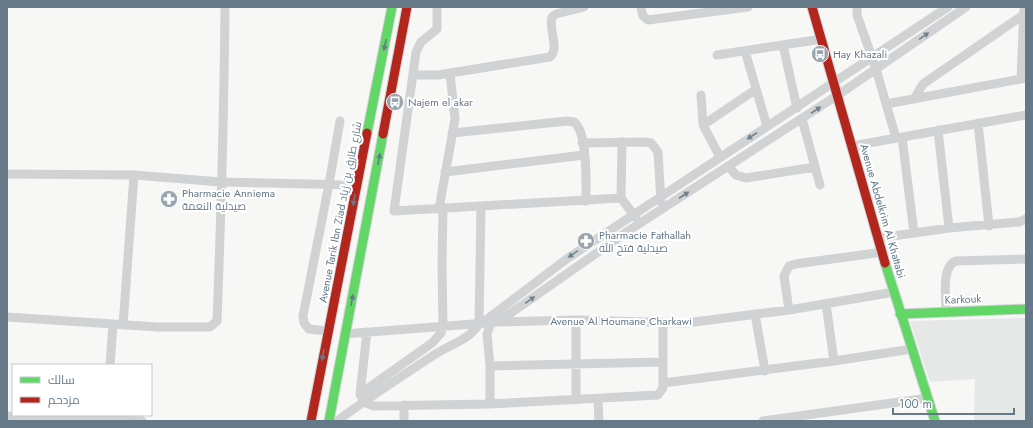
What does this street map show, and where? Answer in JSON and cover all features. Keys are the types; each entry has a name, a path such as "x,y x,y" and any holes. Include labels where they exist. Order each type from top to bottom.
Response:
{"main road":[{"name":"Avenue Tarik Ibn Ziad شارع طارق بن زياد","path":"311,421 392,7"},
{"path":"329,421 407,7"},
{"name":"Avenue Abdelkrim Al Khattabi","path":"812,7 835,82 900,314 936,421"},
{"name":"Karkouk","path":"900,314 1026,309"},
{"path":"345,338 334,344 328,331 341,320 347,324"}],"street":[{"path":"7,317 123,325 210,327 217,321 224,114 225,7"},
{"path":"437,7 437,29 419,45 416,52 394,211 621,198"},
{"path":"413,75 450,73 550,57 554,49 552,17 556,14 584,7"},
{"path":"641,8 643,16 648,20 748,7"},
{"path":"857,7 857,15 876,69 886,104 899,137 914,233"},
{"path":"487,323 802,119 966,7"},
{"path":"362,398 436,354 467,338 568,258 767,126 797,108 946,8 950,18"},
{"path":"886,104 1024,78 1024,11"},
{"path":"914,99 923,84 1024,11"},
{"path":"717,55 822,39"},
{"path":"783,45 797,108"},
{"path":"745,51 755,90 767,126"},
{"path":"342,419 362,398 441,334 443,326 441,209 445,172 455,119 450,73"},
{"path":"703,125 755,90"},
{"path":"701,95 703,125 720,157"},
{"path":"852,146 1026,115"},
{"path":"802,119 820,185"},
{"path":"452,133 570,121 576,124 582,143 587,168 586,201"},
{"path":"328,331 309,329 303,320 340,122"},
{"path":"978,123 989,226"},
{"path":"938,130 949,228"},
{"path":"622,142 621,198 640,223"},
{"path":"582,143 645,142 654,145 658,152 662,209"},
{"path":"445,172 584,155"},
{"path":"729,166 736,175 746,178 815,167"},
{"path":"7,174 134,175 221,182 357,186"},
{"path":"123,325 134,175"},
{"path":"481,207 490,366 490,404"},
{"path":"879,238 949,228 989,226 1019,222 1026,219"},
{"path":"789,310 784,276 789,266 883,252"},
{"path":"946,312 947,271 951,263 956,261 1026,259"},
{"name":"Avenue Al Houmane Charkawi","path":"345,338 367,332 487,323 576,320 662,323 686,322 789,310 894,292"},
{"path":"826,304 834,361"},
{"path":"755,314 765,371"},
{"path":"576,320 576,400"},
{"path":"362,398 374,406 490,404 655,396 662,391 663,383 662,323"},
{"path":"110,364 113,324"},
{"path":"362,398 367,332"},
{"path":"663,383 765,371 912,349"},
{"path":"490,366 663,362"},
{"path":"768,421 820,417 928,398"},
{"path":"598,399 599,421"},
{"path":"404,405 404,421"},
{"path":"7,416 109,418 142,421"}],"shaded area":[{"path":"1026,318 1026,421 974,421 975,379 930,382 910,321"}],"traffic: fast":[{"path":"367,133 392,7"},
{"path":"329,421 383,134"},
{"path":"885,263 935,421"},
{"path":"900,314 1026,309"}],"traffic: jam":[{"path":"383,134 407,7"},
{"path":"812,7 885,263"},
{"path":"311,421 367,133"}],"place":[{"name":"Hay Khazali","path":"820,54"},
{"name":"Najem el akar","path":"395,102"},
{"name":"Pharmacie Anniema صيدلية النعمة","path":"169,199"},
{"name":"Pharmacie Fathallah صيدلية فتح الله","path":"586,241"}]}
